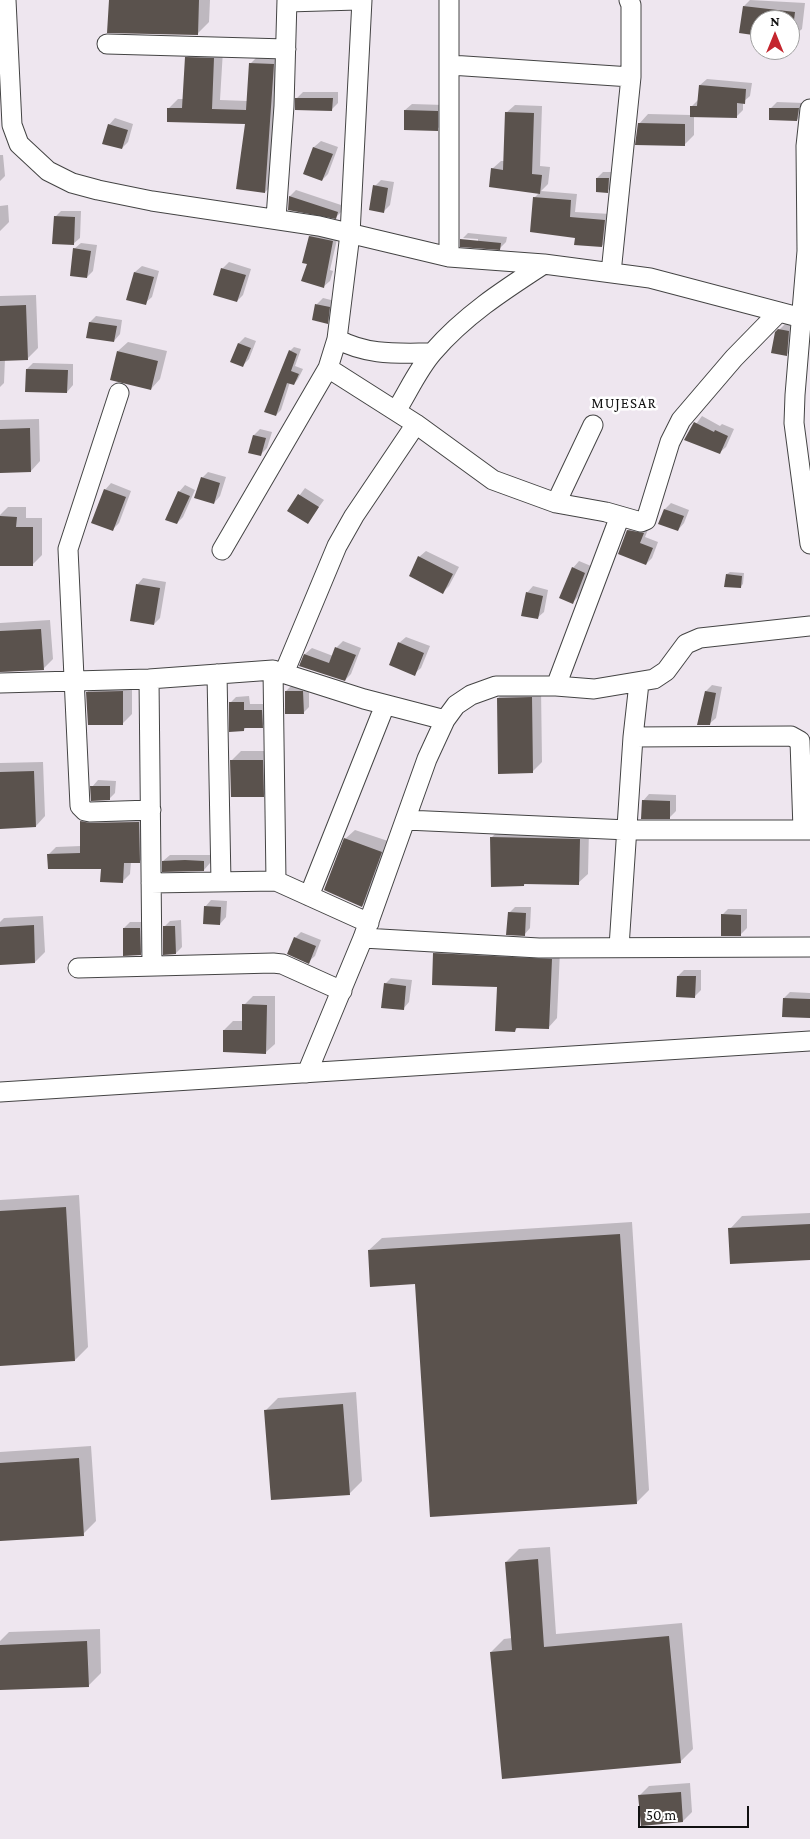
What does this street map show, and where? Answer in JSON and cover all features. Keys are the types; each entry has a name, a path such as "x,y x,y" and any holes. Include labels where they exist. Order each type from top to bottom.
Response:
{"street":[{"path":"6,0 12,125 19,144 48,171 72,183 152,201 276,218 449,257 544,264 650,278 806,320"},
{"path":"276,218 287,1 358,0"},
{"path":"222,550 328,368 337,339 350,234 362,0"},
{"path":"449,0 449,257"},
{"path":"611,273 631,77 631,5 628,0"},
{"path":"107,44 286,49"},
{"path":"450,65 528,72 631,77"},
{"path":"810,109 806,146 806,320 795,395 794,423 810,544"},
{"path":"396,411 432,353 480,307 544,264"},
{"path":"328,368 416,424 493,480 556,504 593,509 640,522 646,520 670,442 681,420 734,358 779,312"},
{"path":"337,339 352,347 369,352 432,353"},
{"path":"119,393 68,549 80,806 85,811 90,812 150,810"},
{"path":"276,881 279,672 336,546 416,424"},
{"path":"556,504 593,425"},
{"path":"556,686 620,516"},
{"path":"307,1074 366,931 427,759 445,720 456,705 471,695 496,686 556,686 594,689 638,683 662,675 686,644 700,638 810,626"},
{"path":"0,683 149,679 279,672 385,705 445,720"},
{"path":"217,674 221,882"},
{"path":"149,679 152,966"},
{"path":"619,947 638,683"},
{"path":"310,896 385,705"},
{"path":"406,820 628,830 806,830 800,741 797,738 791,736 633,736"},
{"path":"151,883 276,881 310,896 366,931 539,948 810,946"},
{"path":"78,968 273,963 282,964 342,991"},
{"path":"0,1092 810,1041"}],"shaded area":[{"path":"0,0 810,0 810,1839 0,1839"}],"building":[{"path":"109,0 199,0 198,35 107,33"},
{"path":"743,6 778,10 750,10 750,35 739,33"},
{"path":"185,57 214,58 212,109 246,110 249,63 274,64 265,193 236,189 245,124 167,122 167,108 182,108"},
{"path":"699,85 746,89 745,104 737,103 737,118 690,117 690,106 697,106"},
{"path":"295,98 333,98 332,111 295,110"},
{"path":"769,108 799,108 797,121 769,120"},
{"path":"404,110 438,111 438,131 404,130"},
{"path":"505,112 534,113 532,174 542,175 540,194 489,187 491,168 503,170"},
{"path":"638,123 685,124 685,146 635,145"},
{"path":"108,124 128,130 122,149 102,144"},
{"path":"313,147 333,154 322,181 303,174"},
{"path":"596,178 609,178 608,193 596,192"},
{"path":"373,185 388,188 384,213 369,210"},
{"path":"289,196 338,212 336,219 288,210"},
{"path":"533,197 571,200 570,217 605,220 602,247 574,245 575,238 530,232"},
{"path":"54,216 75,217 74,245 52,244"},
{"path":"309,236 333,241 324,288 301,281 307,264 302,263"},
{"path":"460,239 501,243 500,250 460,247"},
{"path":"73,248 91,251 87,278 70,276"},
{"path":"221,268 246,275 237,302 213,295"},
{"path":"134,272 154,277 146,305 126,300"},
{"path":"315,304 330,307 328,324 312,320"},
{"path":"26,305 28,360 0,361 0,306"},
{"path":"89,322 117,326 114,342 86,338"},
{"path":"778,329 789,331 787,356 771,353 775,332"},
{"path":"238,343 251,348 243,367 230,362"},
{"path":"289,350 297,354 291,371 299,374 294,385 287,383 276,416 264,412"},
{"path":"117,351 158,361 151,390 110,380"},
{"path":"26,369 68,370 67,393 25,392"},
{"path":"694,422 714,432 715,430 728,436 720,454 684,440"},
{"path":"30,428 31,472 0,473 0,429"},
{"path":"253,435 266,438 261,456 248,453"},
{"path":"201,477 220,483 214,504 194,498"},
{"path":"104,489 126,497 113,531 91,523"},
{"path":"178,491 190,496 177,524 165,520"},
{"path":"298,494 319,507 308,524 287,511"},
{"path":"664,509 684,516 678,531 658,524"},
{"path":"0,516 17,517 16,527 33,527 33,566 0,566"},
{"path":"627,530 644,533 640,543 653,548 646,565 618,554"},
{"path":"418,556 453,574 443,594 409,576"},
{"path":"572,567 585,573 573,604 559,598"},
{"path":"726,574 742,576 741,588 724,587"},
{"path":"136,584 160,588 154,625 130,621"},
{"path":"526,592 543,596 538,619 521,616"},
{"path":"41,629 44,670 0,672 0,631"},
{"path":"398,642 424,653 415,676 389,665"},
{"path":"335,647 356,655 345,681 299,666 304,654 329,663"},
{"path":"123,691 123,725 88,725 86,692"},
{"path":"285,691 303,691 304,714 285,714"},
{"path":"705,691 716,693 710,725 697,725"},
{"path":"532,697 533,773 498,774 497,698"},
{"path":"229,702 244,702 244,710 262,710 263,728 244,728 244,731 229,732"},
{"path":"230,760 263,760 264,797 231,797"},
{"path":"34,771 36,827 0,829 0,772"},
{"path":"90,786 110,786 110,800 91,801"},
{"path":"642,800 670,801 670,819 641,819"},
{"path":"80,821 90,823 139,822 140,863 124,863 123,883 100,882 101,869 48,869 47,854 80,853"},
{"path":"490,837 580,839 579,885 524,884 524,886 491,887"},
{"path":"344,838 382,852 362,907 324,890"},
{"path":"162,861 204,861 204,871 162,872"},
{"path":"204,906 221,907 220,925 203,924"},
{"path":"508,912 526,913 525,936 506,935"},
{"path":"721,914 741,915 741,936 721,936"},
{"path":"34,925 35,963 0,965 0,927"},
{"path":"163,926 175,926 176,954 163,955"},
{"path":"123,928 140,928 141,955 123,956"},
{"path":"294,937 316,946 309,964 287,954"},
{"path":"433,953 552,959 549,1029 516,1028 515,1032 495,1031 497,987 432,985"},
{"path":"677,976 696,976 695,998 676,997"},
{"path":"384,983 406,986 404,1010 381,1008"},
{"path":"783,998 810,999 810,1018 782,1017"},
{"path":"242,1004 267,1005 266,1054 223,1052 223,1030 242,1030"},
{"path":"66,1207 75,1361 0,1366 0,1211"},
{"path":"810,1224 810,1260 730,1264 728,1228"},
{"path":"620,1234 637,1504 430,1517 415,1284 370,1287 368,1250"},
{"path":"343,1404 350,1495 271,1500 264,1410"},
{"path":"79,1458 84,1536 0,1541 0,1463"},
{"path":"538,1559 544,1647 669,1636 681,1763 502,1779 490,1652 512,1650 505,1562"},
{"path":"87,1641 89,1687 0,1690 0,1645"},
{"path":"681,1792 683,1822 641,1826 638,1795"}],"district":[{"name":"MUJESAR","path":"624,403"}]}
